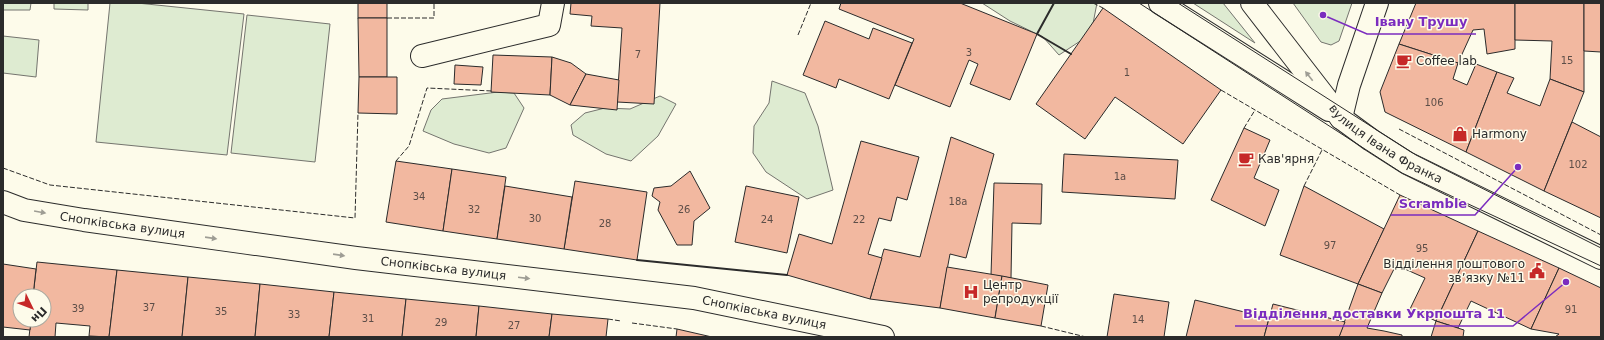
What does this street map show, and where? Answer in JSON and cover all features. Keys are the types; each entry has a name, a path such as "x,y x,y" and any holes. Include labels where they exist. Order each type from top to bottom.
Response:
{"main road":[{"path":"422,56 549,25 553,3"},
{"path":"1160,3 1341,118 1349,85 1377,3"},
{"name":"вулиця Івана Франка","path":"1252,3 1341,118 1371,140 1407,163 1601,258"},
{"name":"Снопківська вулиця","path":"3,202 24,210 84,220 356,258 694,298 883,337"}],"green space":[{"path":"3,3 31,3 30,10 3,10"},
{"path":"54,3 88,3 88,10 54,9"},
{"path":"110,3 137,3 244,14 227,155 96,142"},
{"path":"982,3 1097,3 1091,34 1059,55 1043,37 1010,21"},
{"path":"1193,3 1223,3 1255,43"},
{"path":"1293,3 1352,3 1339,41 1331,45 1321,42"},
{"path":"247,15 330,24 315,162 231,153"},
{"path":"3,36 39,40 36,77 3,73"},
{"path":"772,81 805,93 818,126 833,190 807,199 766,172 753,153 754,126 769,103"},
{"path":"498,92 514,93 524,108 506,148 489,153 454,144 423,131 431,110 442,99"},
{"path":"660,96 676,104 658,136 631,161 606,154 573,135 571,125 585,113 605,108 630,109"}],"building":[{"path":"358,3 387,3 387,18 358,18"},
{"path":"571,3 660,3 654,104 617,102 622,28 591,26 592,16 570,14"},
{"path":"841,3 960,3 1037,34 1010,100 970,84 978,64 969,60 950,107 895,85 914,39 839,9"},
{"path":"1416,3 1515,3 1515,49 1487,54 1484,29 1473,30 1458,63 1399,44"},
{"path":"1515,3 1584,3 1584,92 1550,79 1552,41 1515,40"},
{"path":"1584,3 1601,3 1601,52 1584,51"},
{"path":"1103,8 1221,90 1183,144 1115,97 1085,139 1036,104"},
{"path":"358,18 387,18 387,77 359,77"},
{"path":"825,21 869,39 873,28 912,43 889,99 839,79 836,88 803,75"},
{"path":"1399,44 1458,63 1453,79 1467,85 1476,64 1497,72 1466,152 1385,112 1380,92"},
{"path":"493,55 552,57 550,95 491,92"},
{"path":"552,57 571,63 586,74 570,105 550,95"},
{"path":"455,65 483,67 481,85 454,84"},
{"path":"1497,72 1514,78 1507,93 1540,106 1550,79 1584,92 1544,191 1466,152"},
{"path":"586,74 619,80 617,110 570,105"},
{"path":"359,77 397,77 397,114 358,113"},
{"path":"1572,122 1601,137 1601,218 1544,191"},
{"name":"Кав'ярня","path":"1244,128 1270,140 1254,178 1279,190 1265,226 1211,200"},
{"path":"951,137 994,154 966,258 950,254 940,308 870,299 884,249 920,257"},
{"path":"861,141 919,157 907,200 897,197 891,221 879,218 868,254 882,258 870,299 787,275 799,234 832,244"},
{"path":"1064,154 1178,160 1175,199 1062,192"},
{"path":"396,161 452,169 443,231 386,222"},
{"path":"452,169 506,177 497,239 443,231"},
{"path":"690,171 710,208 694,221 692,245 677,245 658,210 660,202 652,196 654,188 671,186"},
{"path":"575,181 647,192 637,260 564,249"},
{"path":"994,183 1042,184 1041,224 1012,223 1011,278 991,275"},
{"path":"505,186 572,197 564,249 497,239"},
{"path":"746,186 799,197 787,253 735,242"},
{"path":"1304,186 1384,229 1358,284 1280,255"},
{"path":"1400,195 1478,231 1436,321 1410,309 1425,278 1396,265 1382,293 1358,284"},
{"path":"1478,231 1559,268 1531,329 1471,301 1458,328 1436,321"},
{"path":"37,262 117,270 109,337 89,336 90,326 56,323 55,337 29,337 30,328 52,328 52,288 34,288"},
{"path":"3,264 36,269 34,288 12,288 12,328 3,327"},
{"name":"Центр репродукції","path":"947,267 1002,276 995,318 940,308"},
{"path":"1559,268 1601,288 1601,337 1555,337 1559,334 1531,329"},
{"path":"117,270 188,277 182,337 109,337"},
{"path":"1002,276 1048,285 1041,326 995,318"},
{"path":"188,277 260,284 255,337 182,337"},
{"path":"260,284 334,292 329,337 255,337"},
{"path":"1358,284 1382,293 1367,328 1402,335 1402,337 1339,337"},
{"path":"334,292 406,299 402,337 329,337"},
{"path":"1114,294 1169,302 1164,337 1107,337"},
{"path":"406,299 479,306 476,337 402,337"},
{"path":"1195,300 1269,318 1264,337 1186,337"},
{"path":"1273,304 1345,322 1339,337 1264,337"},
{"path":"479,306 552,314 549,337 476,337"},
{"path":"552,314 608,319 606,337 549,337"},
{"path":"1436,321 1464,330 1463,337 1431,337"},
{"path":"12,328 30,328 30,330"},
{"path":"677,329 712,337 676,337"}],"tram line":[{"path":"1139,3 1402,173 1601,266"},
{"path":"1178,3 1416,155 1601,248"}],"fence":[{"path":"387,18 434,18 434,3"},
{"path":"798,35 811,3"},
{"path":"1093,3 1103,8"},
{"path":"396,161 409,146 427,88 492,91"},
{"path":"1221,90 1400,195"},
{"path":"1244,128 1255,110"},
{"path":"3,168 50,185 355,218 358,113"},
{"path":"1399,129 1601,235"},
{"path":"1304,186 1322,150"},
{"path":"608,319 621,321"},
{"path":"632,323 677,329"},
{"path":"1041,326 1086,337"}],"wall":[{"path":"1054,3 1037,34 1071,54"},
{"path":"637,260 787,275"}],"place":[{"name":"Івану Трушу","path":"1323,15"},
{"name":"Coffee lab","path":"1404,61"},
{"name":"Harmony","path":"1460,134"},
{"name":"Кав'ярня","path":"1246,159"},
{"name":"Scramble","path":"1518,167"},
{"name":"Відділення поштового зв’язку №11","path":"1537,271"},
{"name":"Відділення доставки Укрпошта 11","path":"1566,282"},
{"name":"Центр репродукції","path":"971,292"}]}
